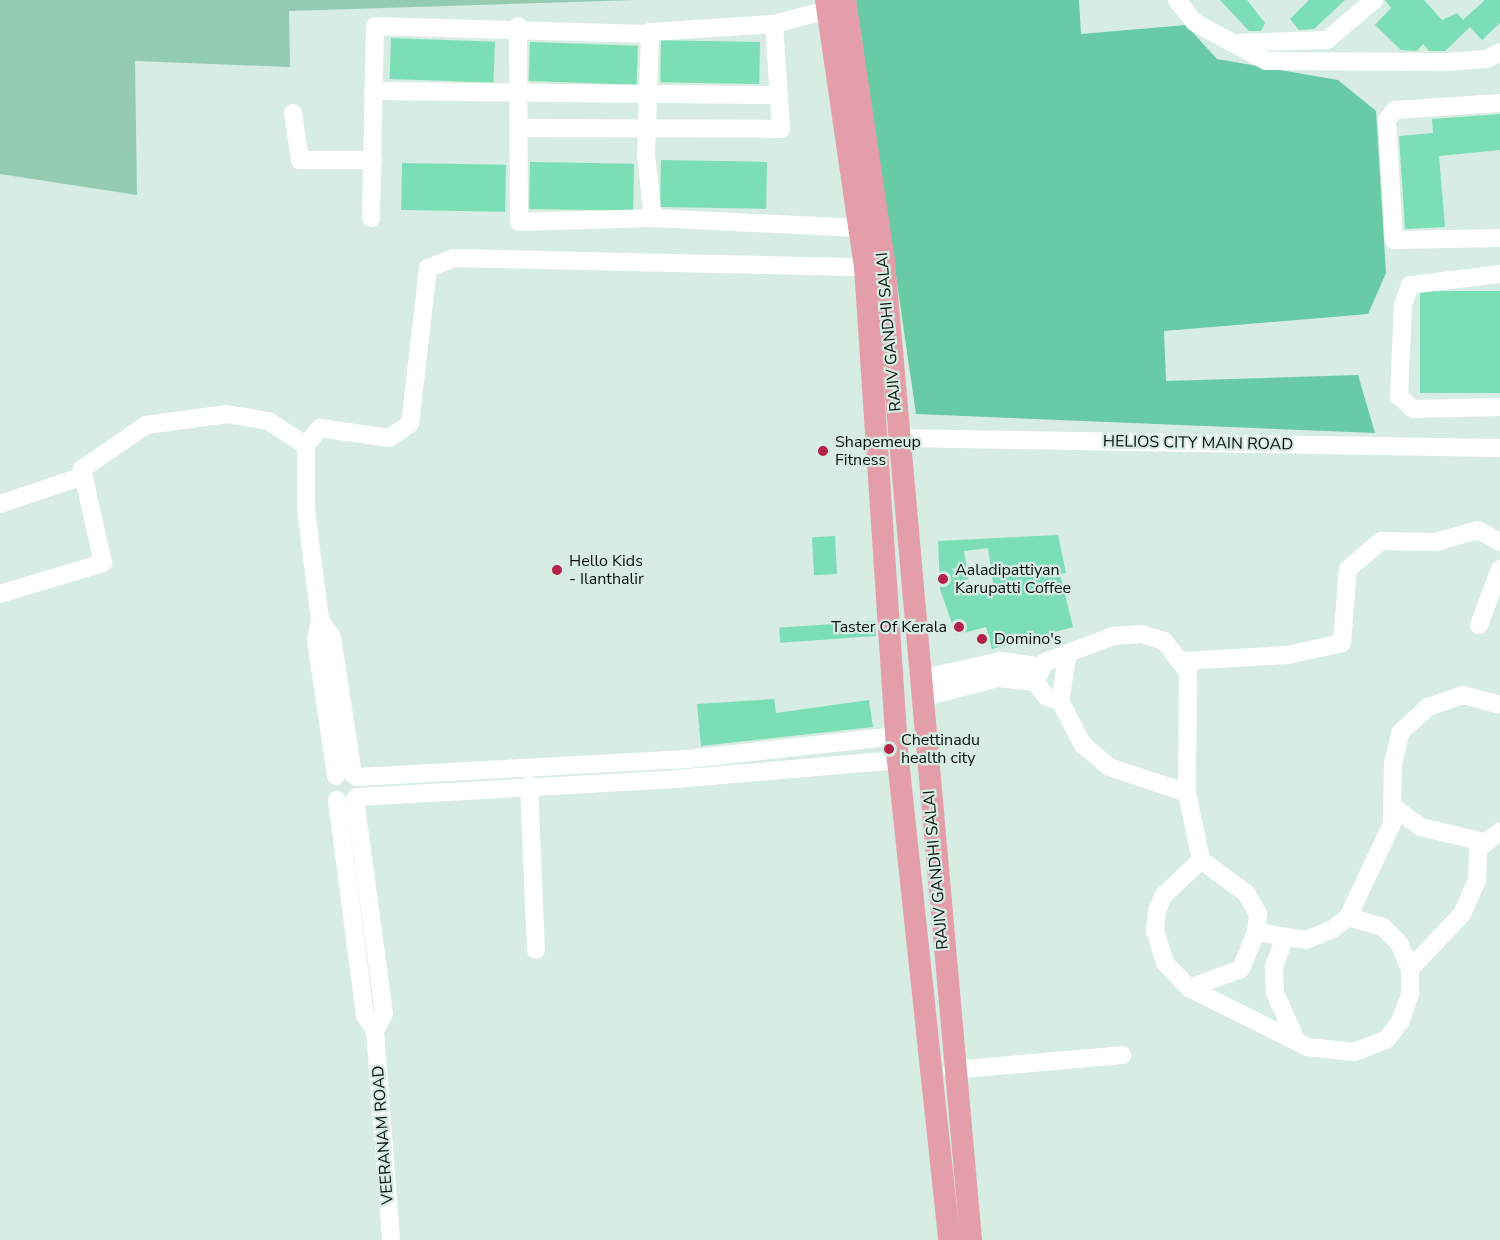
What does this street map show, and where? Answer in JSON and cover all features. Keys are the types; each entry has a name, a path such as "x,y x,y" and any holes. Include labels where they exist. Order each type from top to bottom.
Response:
{"main road":[{"name":"RAJIV GANDHI SALAI","path":"836,4 865,267 898,760 949,1240"},
{"name":"RAJIV GANDHI SALAI","path":"836,4 884,261 897,438 952,1070 971,1240"}],"street":[{"path":"1177,0 1194,22 1224,43 1266,61 1447,62 1487,59 1500,52"},
{"path":"1224,43 1292,45 1328,40 1374,0"},
{"path":"371,218 375,26 518,26 648,34 774,24 836,4"},
{"path":"520,128 781,129 774,24"},
{"path":"518,26 519,222 653,218 859,228"},
{"path":"648,34 646,96 653,218"},
{"path":"373,91 646,96 779,95"},
{"path":"1500,103 1395,110 1387,120 1394,240 1500,238"},
{"path":"293,113 300,160 373,160"},
{"path":"350,798 348,776 316,640 320,620 306,509 306,445 320,428 389,438 410,424 421,293 434,263 454,258 865,267"},
{"path":"1500,274 1423,279 1410,285 1403,305 1399,396 1413,409 1500,407"},
{"path":"0,504 81,477 90,463 146,425 186,416 227,414 268,422 306,445"},
{"name":"HELIOS CITY MAIN ROAD","path":"897,438 1500,448"},
{"path":"0,594 103,563 81,477"},
{"path":"1181,661 1288,655 1342,643 1348,569 1381,541 1436,542 1478,530 1500,542"},
{"path":"1479,625 1500,569"},
{"path":"1037,674 1098,639 1142,634 1164,641 1181,661 1191,691 1187,793 1201,860 1246,893 1258,914 1256,932 1241,969 1189,988"},
{"path":"1067,658 1060,701 1068,723 1095,758 1187,793"},
{"path":"920,688 1001,661 1037,674 1047,697 1060,701"},
{"path":"1256,932 1284,939 1318,937 1348,917 1396,809 1394,763 1401,732 1413,717 1463,695 1500,705"},
{"path":"897,736 688,759 348,776 331,789 350,798 529,785 689,778 898,760"},
{"path":"688,759 689,778"},
{"path":"555,765 558,784"},
{"path":"529,785 536,950"},
{"name":"VEERANAM ROAD","path":"350,798 384,1013 375,1031 391,1240"},
{"path":"1396,809 1421,827 1494,834 1471,899 1410,969"},
{"path":"1201,860 1163,896 1157,911 1155,930 1165,963 1189,988 1327,1053 1376,1047 1400,1022 1410,994 1410,969 1399,943 1383,927 1348,917"},
{"path":"1284,939 1274,967 1275,993 1296,1040"},
{"path":"952,1070 1122,1055"}],"green space":[{"path":"0,0 635,0 289,11 290,67 135,61 137,195 0,174"},
{"path":"856,0 1079,0 1081,34 1186,25 1217,59 1338,80 1376,111 1386,273 1368,314 1164,331 1166,381 1358,375 1375,433 916,414"}],"building":[{"path":"1220,0 1247,0 1265,23 1261,31 1249,31"},
{"path":"1309,0 1345,0 1314,29 1299,30 1290,19"},
{"path":"1385,0 1424,0 1442,20 1457,13 1463,20 1485,0 1500,0 1500,23 1482,40 1470,27 1445,51 1429,51 1423,44 1417,51 1401,50 1375,25 1391,8"},
{"path":"391,38 495,42 494,83 390,79"},
{"path":"661,40 760,42 759,84 660,82"},
{"path":"530,42 638,46 637,85 529,81"},
{"path":"1500,114 1500,150 1439,156 1445,227 1405,229 1399,136 1433,133 1432,119"},
{"path":"661,160 767,162 766,209 660,207"},
{"path":"530,162 634,164 633,211 529,209"},
{"path":"402,163 506,165 505,212 401,210"},
{"path":"1420,291 1500,291 1500,393 1420,393"},
{"path":"1058,535 1066,573 1060,574 1073,627 992,649 986,627 956,635 940,589 938,541","holes":["988,548 993,583 970,589 964,551"]},
{"path":"835,536 837,574 814,575 812,537"},
{"path":"875,621 876,636 780,643 779,628"},
{"path":"774,699 776,713 869,700 873,727 701,746 697,704"}],"place":[{"name":"Shapemeup Fitness","path":"823,451"},
{"name":"Hello Kids - Ilanthalir","path":"557,570"},
{"name":"Aaladipattiyan Karupatti Coffee","path":"943,579"},
{"name":"Taster Of Kerala","path":"959,627"},
{"name":"Domino's","path":"982,639"},
{"name":"Chettinadu health city","path":"889,749"}]}
